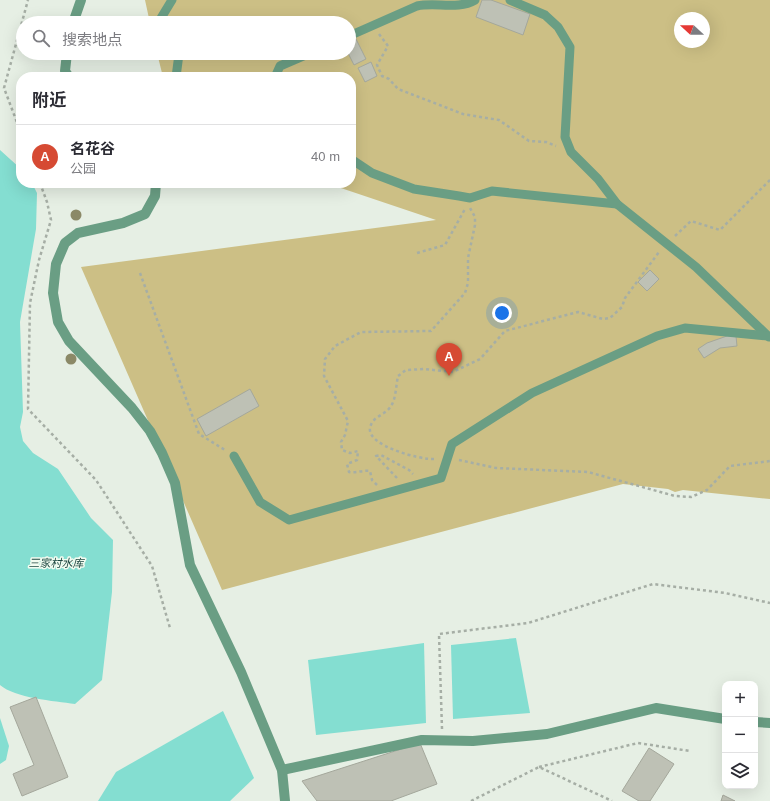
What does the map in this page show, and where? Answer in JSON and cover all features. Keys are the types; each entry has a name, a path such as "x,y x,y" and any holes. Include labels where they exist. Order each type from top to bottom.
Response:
{"street":[{"path":"76,16 81,0"},
{"path":"66,60 66,72"},
{"path":"156,188 155,196 145,214 123,223 78,233 65,243 56,264 53,293 58,322 69,341 132,408 150,431 162,453 175,483 190,565 241,672 282,770 285,801"},
{"path":"282,770 422,740 473,741 547,734 656,708 722,719"},
{"path":"758,722 770,723"}],"lane":[{"path":"162,16 172,0"},
{"path":"356,33 417,6 428,4 466,5 475,0"},
{"path":"510,0 545,15 558,27 570,47 565,137 570,152 598,179 617,204 696,267 769,337"},
{"path":"177,72 178,60"},
{"path":"277,72 280,66 294,60"},
{"path":"356,162 372,173 414,188 470,198 492,192 617,204"},
{"path":"234,456 260,502 288,520 441,478 452,444 532,393 657,336 685,328 769,337"}],"path":[{"path":"24,16 28,0"},
{"path":"16,44 4,88 16,120"},
{"path":"377,65 382,76 389,79 398,89 463,114 499,120 529,141 546,142 570,152"},
{"path":"447,459 424,459 379,443 372,437 370,430 372,422 391,406 398,376 406,370 424,369 452,372 480,359 505,331 578,312 602,319 610,318 622,307 625,298 656,254 670,246 674,237 691,221 720,230 770,180"},
{"path":"42,188 48,202 51,220 39,260 30,303 28,409 96,480 105,493 152,566 170,628"},
{"path":"417,253 445,245 470,198"},
{"path":"392,492 378,486 372,480 370,471 364,470 357,473 349,472 347,464 357,460 358,451 350,453 342,450 341,442 345,435 348,421 324,376 325,359 335,346 361,332 431,331 464,293 468,283 468,258 475,225 475,217 470,210 470,198"},
{"path":"140,273 199,434 234,456"},
{"path":"407,488 378,460 376,456 381,455 409,470 422,483"},
{"path":"455,465 455,459 496,468 588,472 674,496 691,497 707,490 730,466 770,461"},
{"path":"442,740 439,634 528,623 653,584 725,593 770,603"},
{"path":"470,801 539,767 638,743 690,751"},
{"path":"539,767 612,801"}],"shaded area":[{"path":"145,0 770,0 770,499 683,490 675,492 668,489 623,484 222,590 81,267 436,220 341,188 356,188 356,72 162,72 159,60 356,60 356,16 148,16"}],"water":[{"name":"三家村水库","path":"0,150 16,164 16,188 34,188 37,193 36,229 20,322 23,412 20,427 23,441 33,453 58,469 91,518 113,540 112,592 102,680 75,704 25,696 15,693 0,685"},
{"path":"516,638 530,713 453,719 451,645"},
{"path":"424,643 426,723 316,735 308,660"},
{"path":"223,711 254,778 230,801 98,801 116,772"},
{"path":"0,718 9,746 6,760 0,764"}],"building":[{"path":"482,0 491,0 530,14 523,35 476,17"},
{"path":"356,39 366,59 354,65 352,60 356,60"},
{"path":"371,62 377,76 365,82 358,68"},
{"path":"650,270 659,279 647,291 638,282"},
{"path":"727,336 736,336 737,346 720,348 704,358 698,349 707,343"},
{"path":"250,389 259,406 206,436 197,419"},
{"path":"36,697 68,777 22,796 13,774 34,765 10,707"},
{"path":"420,743 437,784 391,801 317,801 302,781"},
{"path":"649,748 674,764 650,801 639,801 622,791"},
{"path":"723,795 735,801 721,801"}],"place":[{"name":"名花谷","path":"449,376"}]}
